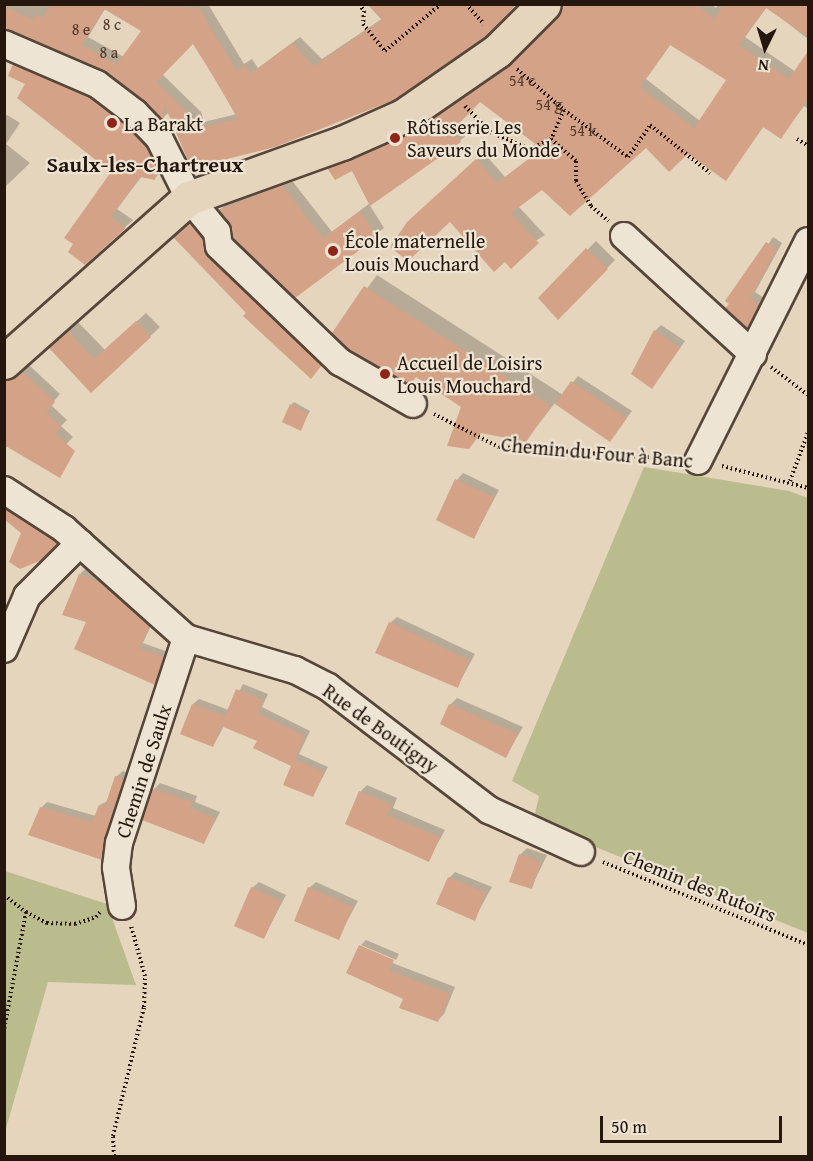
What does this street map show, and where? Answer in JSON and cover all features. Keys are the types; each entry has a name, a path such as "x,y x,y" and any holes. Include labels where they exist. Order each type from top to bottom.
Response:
{"main road":[{"path":"4,362 189,198 342,143 403,116 448,88 497,51 544,4"}],"street":[{"path":"4,44 96,84 115,96 159,138 189,198 217,232 219,246 339,362 413,404"},
{"path":"624,236 753,354"},
{"path":"698,461 808,241"},
{"name":"Rue de Boutigny","path":"4,490 80,543 186,638 295,670 328,687 489,810 580,852"},
{"path":"4,649 27,596 80,543"},
{"name":"Chemin de Saulx","path":"120,897 119,843 186,638"}],"path":[{"path":"359,4 364,11 363,24 385,51 441,4"},
{"path":"497,51 564,110 628,157 650,125 710,173"},
{"path":"448,88 490,132 530,149 551,139 564,110"},
{"path":"551,139 576,161 576,181 591,206 624,236"},
{"path":"796,139 808,146"},
{"path":"753,354 808,396"},
{"name":"Chemin du Four à Banc","path":"413,404 499,447 698,461 790,481 808,488"},
{"path":"790,481 808,432"},
{"name":"Chemin des Rutoirs","path":"580,852 808,945"},
{"path":"4,895 26,912 47,923 75,924 96,918 120,897 137,938 145,976 144,1007 113,1136 114,1156"},
{"path":"4,1030 26,912"}],"green space":[{"path":"644,467 789,491 808,498 808,933 561,833 535,814 539,796 512,781"},
{"path":"5,871 107,904 136,985 48,982 5,1132"}],"building":[{"path":"51,4 199,8 236,70 245,65 250,74 292,43 314,66 382,20 367,4 517,4 485,37 394,100 275,147 191,168 165,106 163,120 106,72 4,28 4,6 33,20 37,14 43,18","holes":["104,9 141,31 117,64 82,45","193,44 213,76 238,119 197,128 194,119 156,82"]},
{"path":"562,4 696,4 714,19 724,4 808,4 808,37 766,8 739,45 789,79 808,51 808,99 781,139 763,127 726,181 688,154 669,172 646,148 570,216 542,190 511,213 539,243 511,269 505,262 494,272 450,222 408,261 390,247 407,222 476,159 497,183 542,149 480,102 452,131 461,142 370,206 352,171 335,180 327,168 413,132 508,66 557,17","holes":["670,45 726,80 694,128 640,87"]},
{"path":"13,64 89,97 125,124 147,147 157,167 155,180 140,177 111,217 126,228 85,265 68,252 73,244 64,238 111,172 17,98 25,84 8,76"},
{"path":"282,185 323,238 360,211 377,237 295,298 233,239 229,223 218,210"},
{"path":"190,223 203,238 209,257 322,365 311,379 243,316 246,313 173,237"},
{"path":"766,242 777,249 750,298 759,304 747,329 725,308 729,304 725,301"},
{"path":"586,248 608,269 558,320 538,298"},
{"path":"364,286 551,406 526,442 481,433 469,449 447,446 461,407 416,377 410,385 349,350 332,333"},
{"path":"136,321 151,337 91,393 49,348 68,331 94,359"},
{"path":"654,330 680,348 652,389 631,374"},
{"path":"22,371 55,402 46,412 61,427 55,434 75,451 60,478 4,445 4,380"},
{"path":"571,381 627,418 610,442 555,404"},
{"path":"290,404 308,414 301,431 282,422"},
{"path":"455,479 494,497 474,539 436,520"},
{"path":"4,508 58,544 42,560 20,569 9,562 21,533 4,519"},
{"path":"79,574 102,583 150,626 139,648 164,657 155,685 74,649 86,622 62,615"},
{"path":"389,622 469,660 458,688 375,653"},
{"path":"236,689 263,700 258,713 305,736 295,760 324,772 313,797 283,785 291,766 253,748 257,741 221,726"},
{"path":"192,704 225,716 213,747 180,734"},
{"path":"449,704 518,734 506,758 440,724"},
{"path":"115,776 124,779 114,809 105,806"},
{"path":"153,789 192,802 190,808 215,818 204,844 142,820"},
{"path":"359,791 392,805 387,815 440,837 429,862 345,824"},
{"path":"99,805 114,810 102,860 28,835 40,807 92,822"},
{"path":"519,854 541,862 532,889 509,882"},
{"path":"448,877 486,893 475,921 436,904"},
{"path":"251,887 281,901 264,939 234,926"},
{"path":"308,887 353,907 339,940 294,921"},
{"path":"359,945 394,960 389,970 450,994 438,1022 399,1008 403,999 346,973"}],"place":[{"name":"La Barakt","path":"112,123"},
{"name":"Rôtisserie Les Saveurs du Monde","path":"395,138"},
{"name":"École maternelle Louis Mouchard","path":"333,251"},
{"name":"Accueil de Loisirs Louis Mouchard","path":"385,374"}],"district":[{"name":"Saulx-les-Chartreux","path":"145,165"}]}
